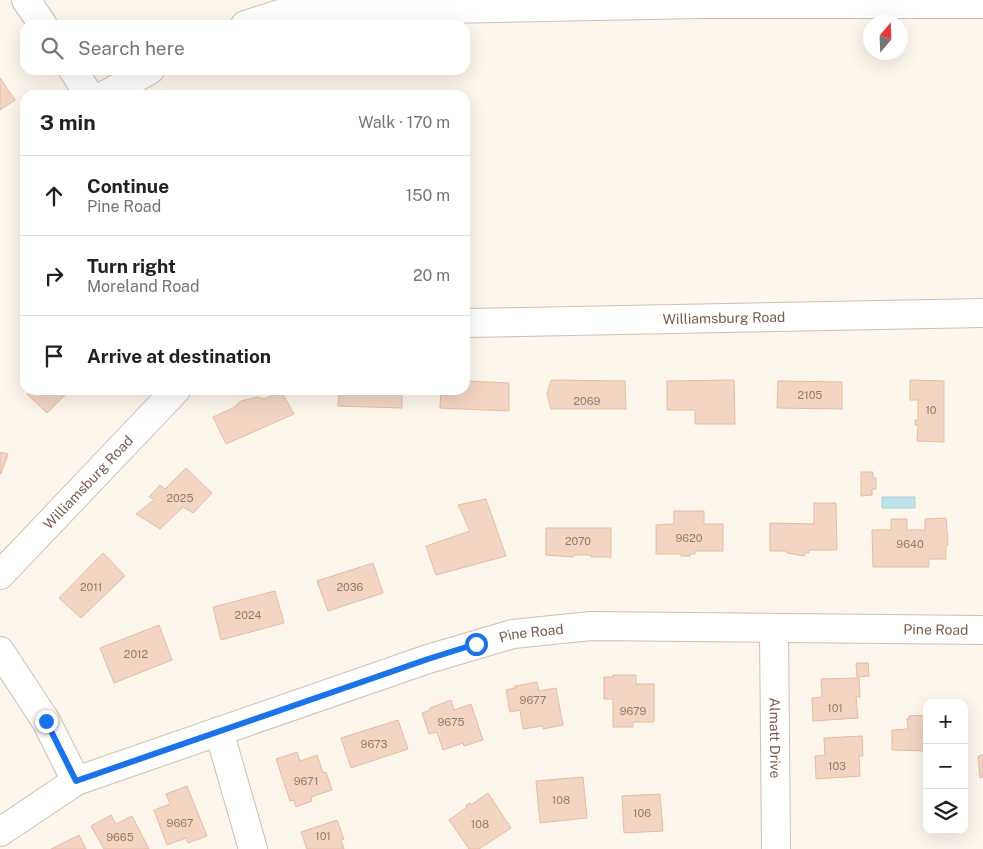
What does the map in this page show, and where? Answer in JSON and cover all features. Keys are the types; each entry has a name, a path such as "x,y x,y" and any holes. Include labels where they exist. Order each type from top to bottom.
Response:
{"street":[{"path":"26,0 40,20"},
{"path":"261,20 286,12 699,2 983,4"},
{"path":"76,75 86,90"},
{"path":"114,90 141,75"},
{"name":"Williamsburg Road","path":"470,323 983,313"},
{"name":"Williamsburg Road","path":"0,575 171,395"},
{"name":"Pine Road","path":"0,832 76,781 428,659 513,634 592,626 983,630"},
{"name":"Almatt Drive","path":"774,628 776,849"},
{"path":"0,651 11,685 46,721 76,781"},
{"path":"219,731 253,849"}],"water":[{"path":"882,497 915,497 915,508 882,508"}],"building":[{"path":"0,78 15,100 0,110"},
{"path":"551,380 625,381 626,409 551,409 547,394"},
{"path":"734,380 735,424 695,424 695,410 667,410 667,381"},
{"path":"910,380 944,381 944,442 917,441 918,425 915,425 915,420 918,420 918,400 910,400"},
{"path":"470,381 509,383 509,411 440,408 441,395 470,395"},
{"path":"778,381 842,382 842,409 777,408"},
{"path":"28,395 65,395 47,413"},
{"path":"272,395 283,395 294,414 226,444 213,417 233,408 241,401 257,397 264,399"},
{"path":"339,395 402,395 402,408 338,406"},
{"path":"0,452 8,454 1,474 0,473"},
{"path":"186,468 212,493 193,513 183,507 160,529 136,514 155,499 149,497 160,485 165,489"},
{"path":"861,472 873,472 873,478 876,478 876,489 872,489 872,495 861,496"},
{"path":"486,499 506,556 436,575 426,546 470,531 458,505"},
{"path":"814,503 836,503 837,550 809,550 809,553 805,553 804,556 787,553 787,551 770,551 770,523 814,524"},
{"path":"674,511 704,511 704,524 723,524 723,551 695,551 695,554 690,554 690,556 656,554 656,525 674,524"},
{"path":"946,518 948,545 946,546 946,559 929,559 929,567 873,567 872,530 891,530 891,519 907,519 907,530 925,530 925,519"},
{"path":"546,528 611,528 611,557 546,555"},
{"path":"103,553 125,576 81,618 59,598"},
{"path":"373,563 383,593 328,611 317,581"},
{"path":"275,591 284,623 221,640 213,607"},
{"path":"159,625 172,660 114,683 100,648"},
{"path":"856,663 868,663 869,676 857,677"},
{"path":"613,675 636,675 636,684 654,684 654,722 633,722 633,727 613,727 613,699 604,699 604,677 613,677"},
{"path":"859,678 860,697 856,697 858,718 813,721 812,698 822,697 821,679"},
{"path":"537,682 539,691 556,688 563,725 543,729 543,726 523,729 520,710 510,712 506,690 515,688 515,686"},
{"path":"451,700 454,710 471,704 483,740 464,746 463,743 443,750 437,732 429,734 422,713"},
{"path":"923,715 923,751 892,750 892,730 908,729 907,719 909,719 909,716"},
{"path":"398,720 408,749 351,768 341,738"},
{"path":"862,736 863,756 859,756 860,776 816,779 815,756 825,755 824,738"},
{"path":"297,752 300,761 317,755 323,773 326,772 332,790 311,797 312,801 296,807 294,800 290,801 276,759"},
{"path":"983,755 983,777 980,778 978,757"},
{"path":"583,777 587,818 540,823 536,781"},
{"path":"187,786 207,836 188,843 186,838 167,845 154,810 170,804 166,794"},
{"path":"488,793 511,828 479,849 469,849 449,820 467,807 466,805 470,803 471,805"},
{"path":"660,794 663,831 624,833 622,796"},
{"path":"111,815 116,824 132,816 149,849 104,849 91,826"},
{"path":"337,820 344,839 341,840 344,849 307,849 301,832"},
{"path":"79,835 86,849 51,849"}],"route":[{"path":"46,721 76,781 476,644"}]}
